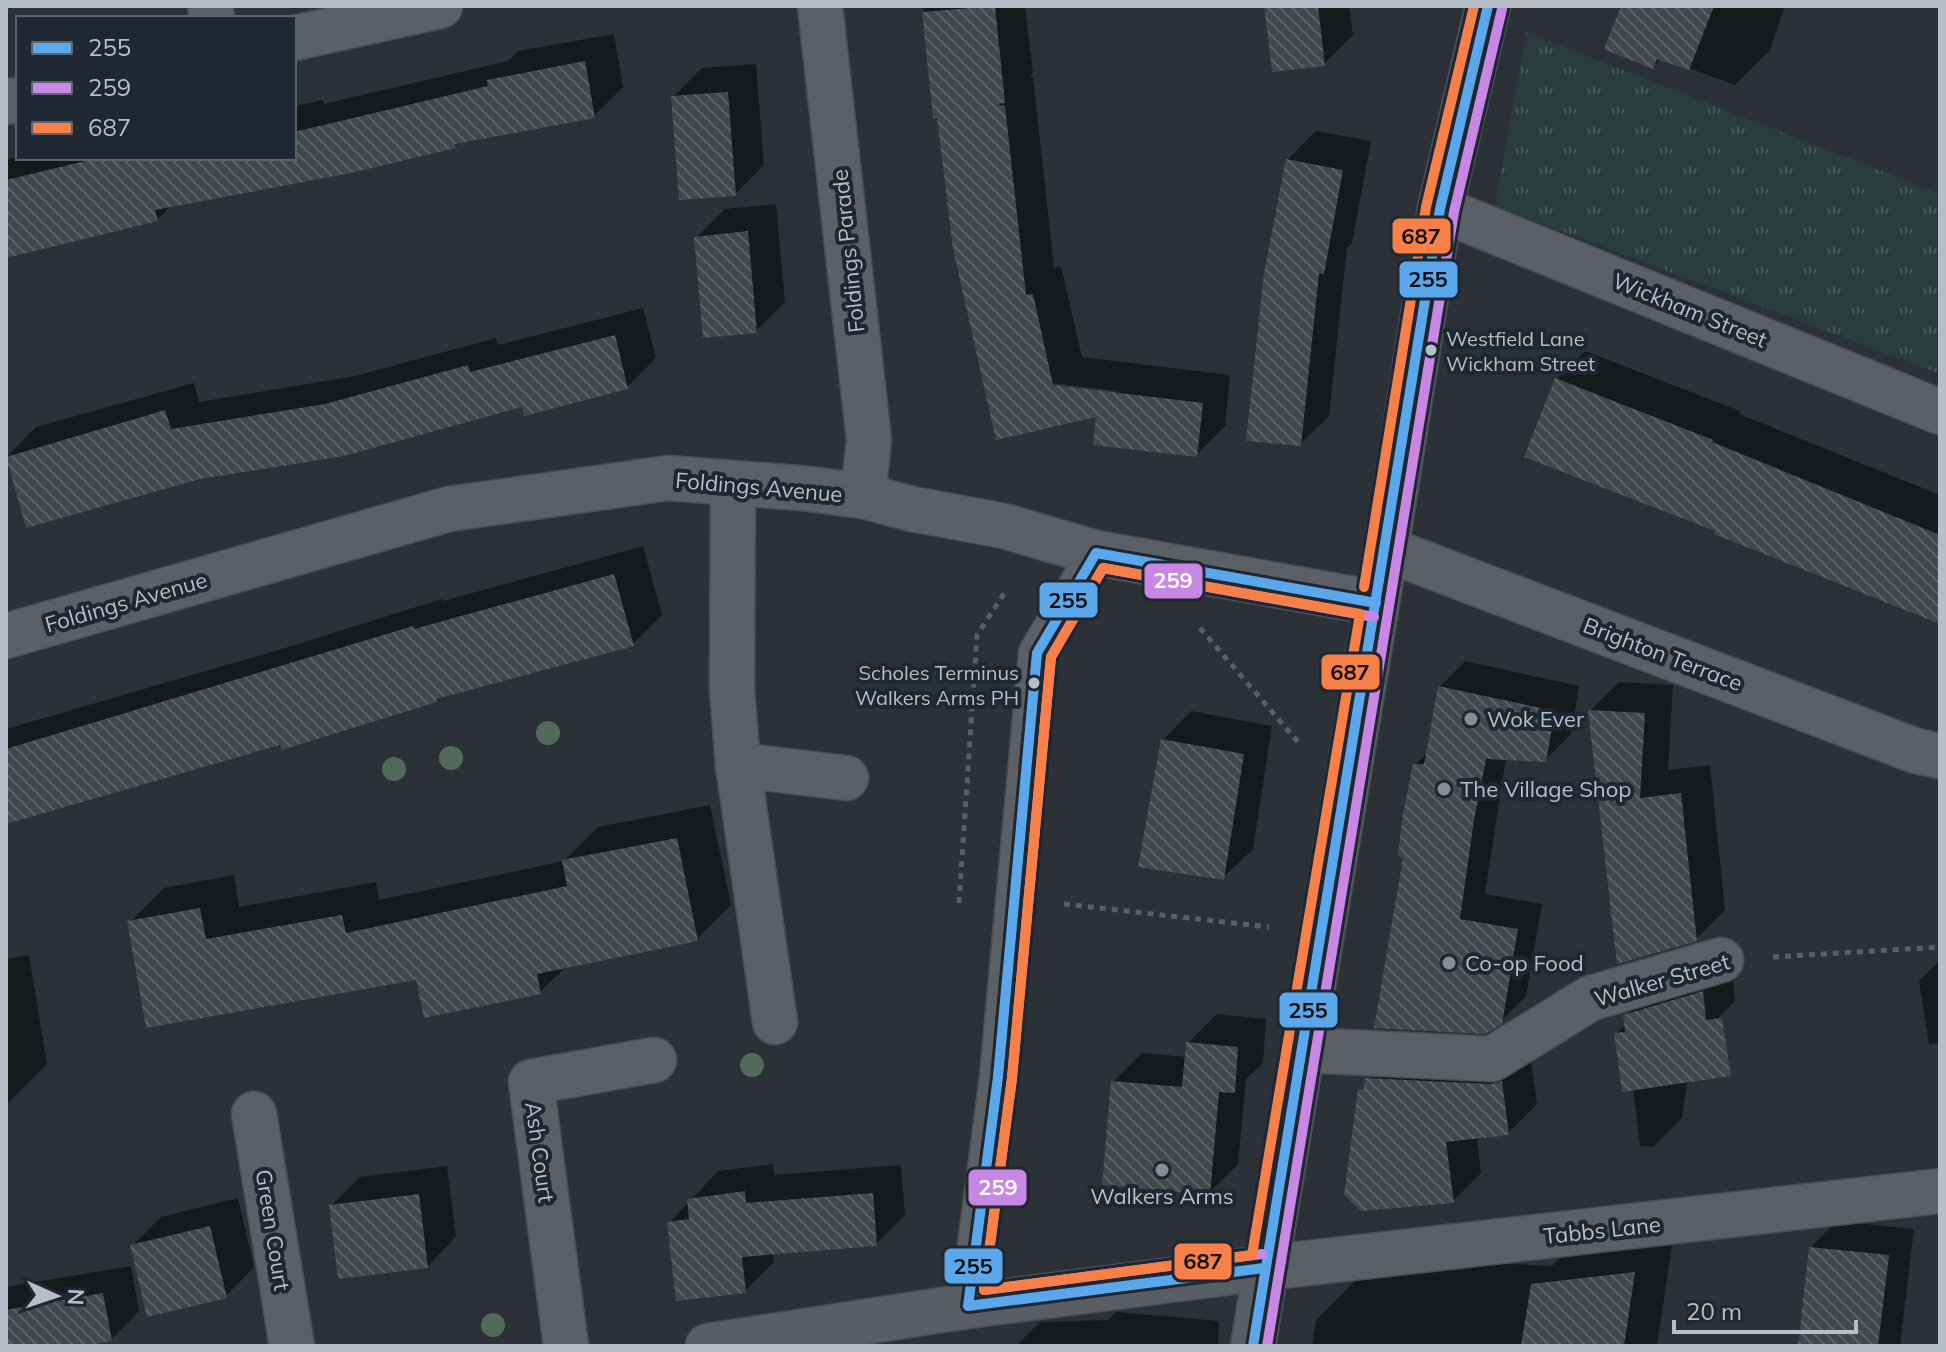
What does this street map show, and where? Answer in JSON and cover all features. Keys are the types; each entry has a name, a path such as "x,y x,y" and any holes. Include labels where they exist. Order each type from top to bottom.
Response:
{"main road":[{"path":"1253,1346 1440,209 1488,6"},
{"path":"708,1346 758,1343 968,1306 1264,1268"}],"street":[{"path":"296,38 440,6"},
{"name":"Foldings Parade","path":"820,6 869,440 863,496"},
{"name":"Wickham Street","path":"1440,209 1940,412"},
{"name":"Foldings Avenue","path":"6,636 449,509 668,478 863,496 912,509 1004,526 1096,553 1376,603"},
{"path":"733,484 732,690 738,765 775,1022"},
{"name":"Brighton Terrace","path":"1386,549 1916,751 1940,756"},
{"path":"738,765 846,778"},
{"name":"Walker Street","path":"1303,1050 1492,1059 1591,998 1721,960"},
{"name":"Ash Court","path":"566,1346 531,1082 654,1060"},
{"name":"Green Court","path":"254,1114 292,1346"},
{"name":"Tabbs Lane","path":"1264,1268 1940,1191"}],"lane":[{"path":"968,1306 998,1077 1037,653 1096,553"}],"path":[{"path":"959,903 977,635 1005,592"},
{"path":"1191,619 1305,750"},
{"path":"1057,904 1274,928"},
{"name":"Walker Street","path":"1721,960 1940,947"}],"green space":[{"path":"1526,32 1940,194 1940,374 1495,206"}],"building":[{"path":"995,6 1005,103 997,104 1005,106 1026,295 1033,294 1053,385 1203,403 1197,457 1093,445 1096,417 996,440 953,249 937,118 933,118 922,12"},
{"path":"1264,6 1318,6 1325,66 1272,72"},
{"path":"1621,6 1714,6 1689,70 1657,59 1653,69 1604,49"},
{"path":"585,61 595,118 455,144 456,148 351,173 155,210 158,221 6,258 6,180 90,160 296,160 296,132 488,86 487,80"},
{"path":"728,92 736,196 679,200 671,96"},
{"path":"1286,159 1343,170 1324,274 1319,273 1301,446 1246,441 1264,273"},
{"path":"748,231 757,333 703,338 694,237"},
{"path":"615,335 628,389 524,416 522,407 344,456 200,479 26,528 6,457 165,410 171,429 325,404 468,365 470,372"},
{"path":"1555,378 1940,535 1940,624 1714,534 1715,531 1524,457"},
{"path":"614,574 634,646 436,699 437,702 282,750 280,745 6,824 6,749 413,626 414,629"},
{"path":"1438,686 1555,711 1546,762 1486,759 1460,919 1518,929 1502,1024 1485,1034 1374,1028 1403,858 1398,855 1403,813 1413,764 1424,764"},
{"path":"1588,710 1645,713 1640,798 1681,793 1697,941 1617,964"},
{"path":"1161,739 1244,754 1224,880 1138,867"},
{"path":"677,838 698,941 537,974 541,994 424,1018 416,980 146,1028 127,921 200,908 206,939 342,915 346,933 567,886 562,860"},
{"path":"1703,991 1706,1020 1722,1018 1731,1076 1622,1092 1614,1033 1625,1032 1623,1015"},
{"path":"1186,1042 1238,1047 1235,1093 1219,1092 1210,1195 1102,1185 1111,1081 1182,1087"},
{"path":"1365,1078 1491,1084 1502,1081 1509,1135 1446,1142 1454,1203 1361,1211 1344,1195 1358,1089 1363,1089"},
{"path":"745,1191 746,1203 873,1193 877,1246 742,1257 746,1293 676,1301 667,1222 689,1219 687,1199"},
{"path":"419,1194 428,1268 338,1279 329,1205"},
{"path":"210,1226 227,1298 147,1317 130,1245"},
{"path":"1809,1247 1889,1255 1878,1346 1798,1346"},
{"path":"1635,1272 1624,1346 1521,1346 1531,1284"},
{"path":"103,1293 112,1341 84,1346 6,1346 6,1310"}],"transit line":[{"name":"687","path":"1364,587 1426,207 1474,6"},
{"name":"255","path":"1253,1346 1440,209 1488,6"},
{"name":"259","path":"1267,1346 1454,212 1502,9"},
{"name":"255","path":"1264,1268 968,1306 998,1077 1037,653 1096,553 1376,603"},
{"name":"259","path":"1262,1254 984,1290 1012,1078 1051,657 1103,568 1374,617"},
{"name":"687","path":"1103,568 1360,614 1252,1255 984,1290 1012,1078 1051,657 1103,568"}],"place":[{"name":"Westfield Lane Wickham Street","path":"1431,350"},
{"name":"Scholes Terminus Walkers Arms PH","path":"1034,683"},
{"name":"Wok Ever","path":"1471,719"},
{"name":"The Village Shop","path":"1444,789"},
{"name":"Co-op Food","path":"1449,963"},
{"name":"Walkers Arms","path":"1162,1170"}]}
